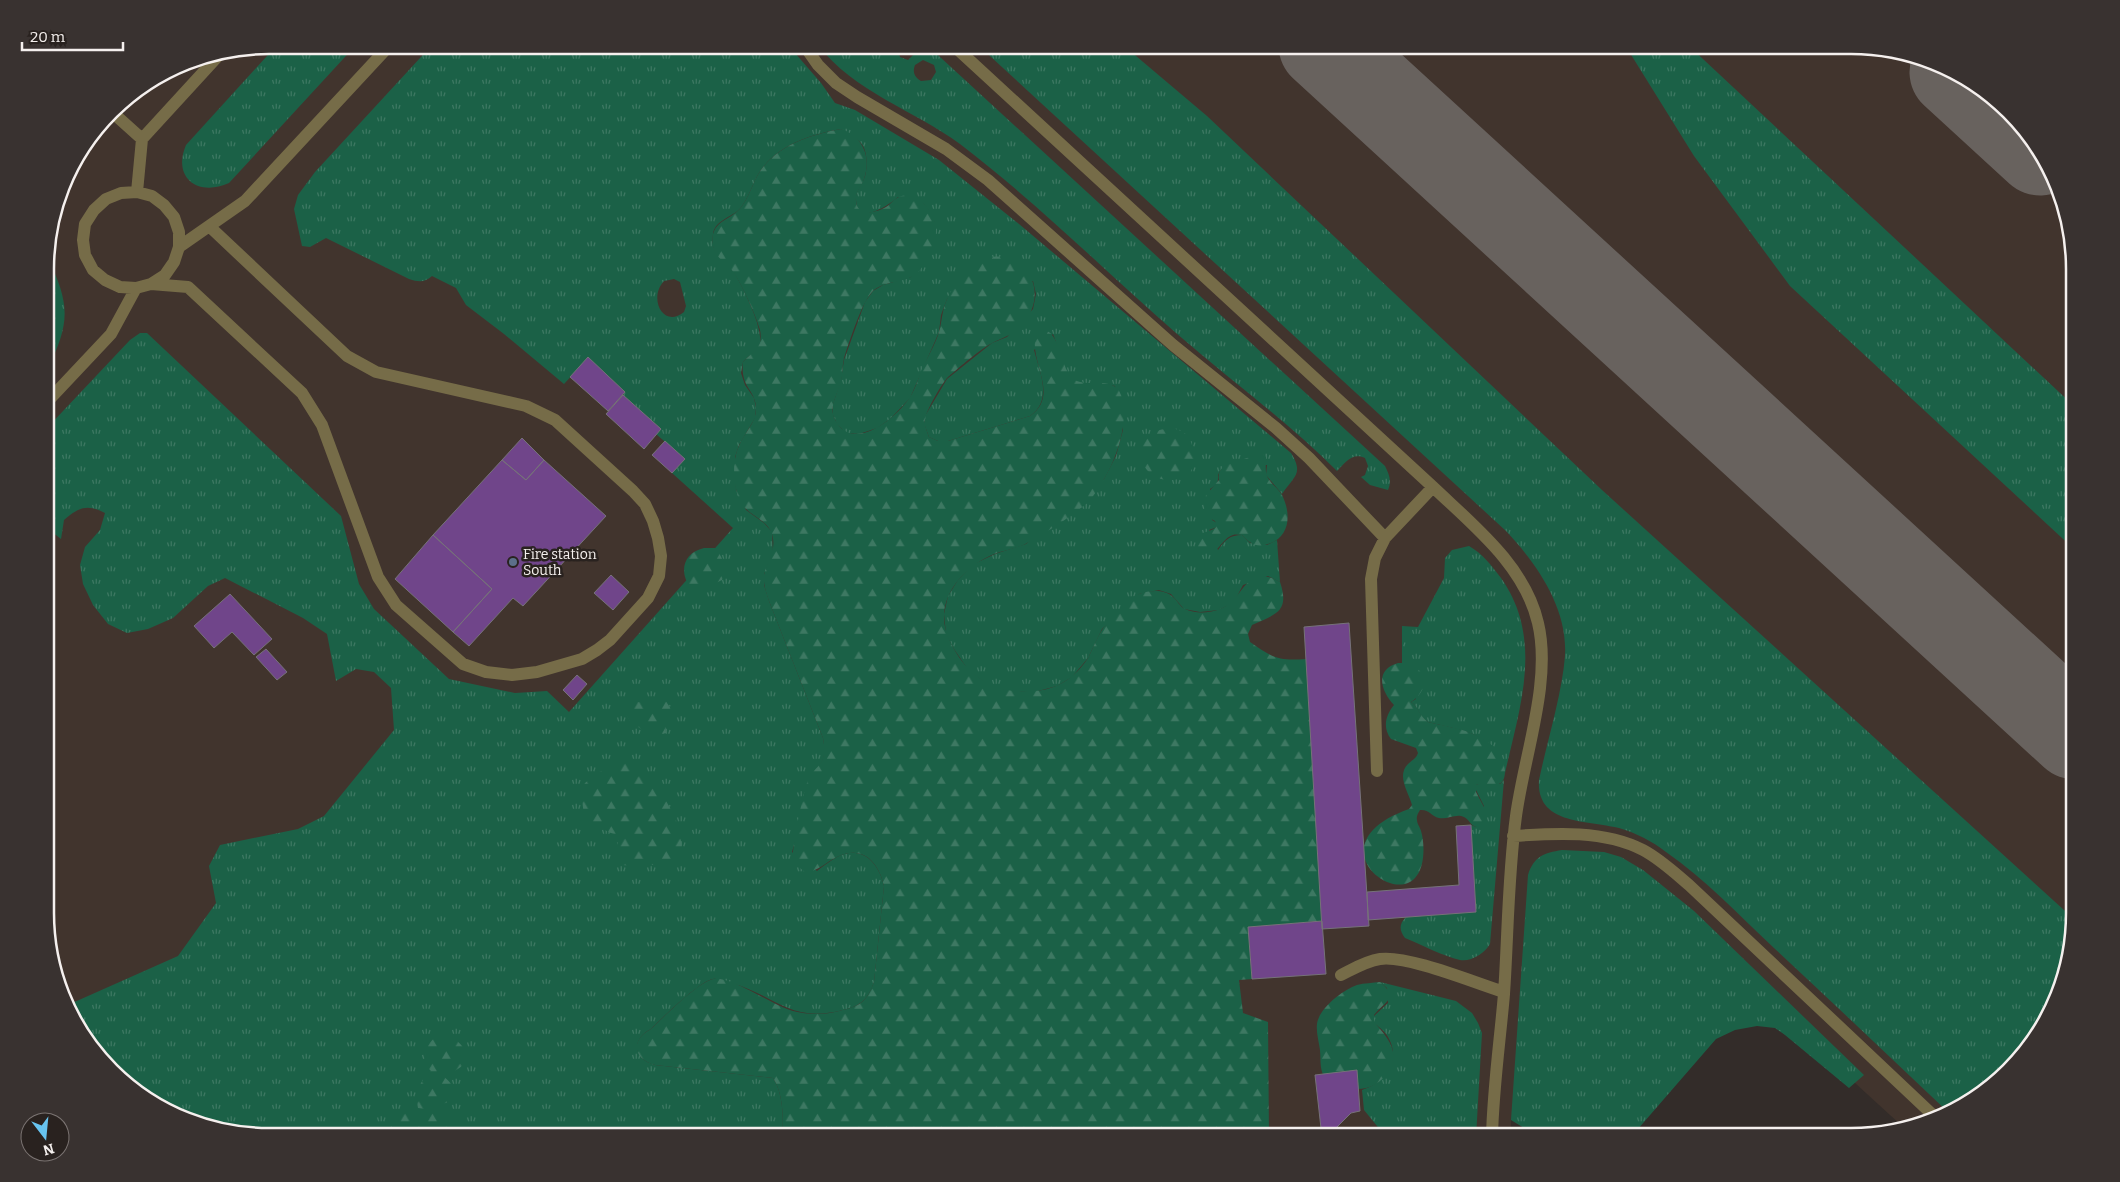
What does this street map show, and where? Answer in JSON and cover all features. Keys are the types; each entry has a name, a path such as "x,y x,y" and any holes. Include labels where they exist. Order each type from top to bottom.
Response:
{"lane":[{"path":"179,247 245,201 382,54"},
{"path":"810,54 818,65 836,83 857,98 946,149 988,180 1173,346 1276,428 1309,458 1385,538"},
{"path":"963,54 1433,487 1505,559 1528,593 1538,622 1543,653 1542,680 1520,790 1513,836 1504,992 1493,1128"},
{"path":"137,192 142,140 214,61"},
{"path":"117,117 142,140"},
{"path":"137,192 152,196 164,205 174,217 179,232 179,247 174,262 165,275 151,284 136,288 120,287 105,280 93,270 85,256 83,240 85,224 94,210 106,199 121,193 137,192"},
{"path":"151,284 188,287 302,393 322,425 378,577 396,605 463,664 486,672 512,675 537,672 582,659 598,650 610,640 648,598 659,576 660,556 658,538 645,504 555,420 526,406 376,372 347,356 209,226"},
{"path":"54,395 111,334 136,288"},
{"path":"1377,771 1371,579 1375,558 1385,538 1433,487"},
{"path":"1513,836 1556,833 1615,840 1642,850 1664,864 1689,885 1931,1113"},
{"path":"1341,975 1366,963 1380,959 1405,960 1504,992"}],"shaded area":[{"path":"255,54 1865,54 1893,58 1920,65 1934,70 1971,90 1993,107 2013,127 2037,161 2055,200 2062,227 2066,255 2066,927 2059,969 2050,996 2030,1033 2013,1055 1993,1075 1971,1092 1946,1106 1920,1117 1899,1123 1702,943 1511,1120 1511,1127 255,1128 227,1124 200,1117 186,1112 149,1092 127,1075 107,1055 83,1021 65,982 58,955 54,927 54,255 58,227 65,200 70,186 90,149 107,127 127,107 161,83 200,65 227,58"}],"green space":[{"path":"269,54 348,54 229,183 207,188 191,182 185,175 182,167 186,145"},
{"path":"424,54 796,54 821,83 835,103 855,110 939,160 1019,224 1291,453 1297,466 1296,475 1282,494 1266,475 1267,465 1247,463 1226,466 1218,475 1217,483 1210,489 1212,520 1217,523 1217,527 1209,530 1218,550 1228,539 1238,535 1242,535 1250,543 1267,545 1277,540 1280,582 1268,576 1243,585 1234,602 1219,610 1200,612 1184,609 1171,594 1159,590 1139,594 1102,629 1088,658 1072,677 1057,686 1038,691 1011,692 990,686 969,671 946,634 944,614 948,596 958,580 972,565 995,554 1026,544 1104,479 1116,456 1123,430 1115,386 1083,384 1076,382 1070,377 1063,364 1053,334 1034,350 1043,386 1043,394 1037,410 1030,416 948,441 938,441 929,437 925,426 925,416 947,379 992,343 1007,337 1033,309 1036,294 1033,281 955,287 947,299 941,315 939,332 910,398 890,419 877,428 859,434 846,433 837,424 833,415 833,404 841,380 844,360 865,302 873,291 883,285 911,277 935,223 925,205 918,200 898,197 881,209 867,213 862,212 858,208 857,192 863,182 867,165 865,149 860,142 841,129 799,141 780,151 761,170 739,210 717,225 713,234 713,242 716,252 734,272 742,287 756,320 760,339 758,348 743,362 741,373 745,385 754,398 756,408 755,418 739,445 735,457 736,490 746,510 764,523 772,532 773,552 764,574 764,585 824,744 824,757 814,773 792,852 817,871 837,857 854,853 862,854 868,858 878,870 884,886 874,982 869,993 859,1004 843,1010 809,1013 796,1011 747,988 713,979 707,981 691,993 640,1038 637,1048 639,1054 642,1058 655,1065 773,1078 779,1091 782,1106 783,1128 255,1128 213,1121 186,1112 149,1092 127,1075 98,1044 73,1003 178,956 216,903 209,866 220,845 298,829 324,816 394,730 391,688 374,672 356,669 336,681 327,634 303,618 225,578 208,586 173,618 148,629 127,633 108,624 93,605 83,584 80,565 85,547 100,530 105,513 93,508 83,508 64,520 61,539 54,534 54,421 130,340 140,333 147,333 341,516 359,584 374,609 449,679 515,693 547,691 569,712 733,528 672,473 685,459 656,434 661,429 623,395 625,392 588,358 564,384 466,305 456,288 432,276 421,281 409,279 326,238 310,247 302,246 294,209 298,195 315,172","holes":["674,279 680,282 686,306 684,312 676,316 670,317 664,314 660,309 657,295 664,281"]},
{"path":"826,54 899,54 900,57 908,60 914,54 937,54 1385,466 1390,478 1388,490 1370,485 1361,477 1365,475 1368,466 1365,458 1353,457 1337,471 1278,418 1176,333 988,166 942,132 849,76","holes":["923,60 934,65 936,72 931,80 921,81 915,74 915,65"]},
{"path":"988,54 1134,54 1207,116 1602,490 2066,912 2062,955 2050,996 2030,1033 2013,1055 1993,1075 1971,1092 1943,1107 1721,898 1680,863 1655,844 1638,835 1619,828 1566,818 1555,813 1546,805 1540,795 1539,780 1561,686 1565,638 1556,604 1548,588 1529,558 1506,531"},
{"path":"1631,54 1698,54 2066,399 2066,542 1790,286 1694,156"},
{"path":"841,129 860,142 867,162 863,182 856,198 857,206 860,210 863,212 877,211 897,198 909,195 915,197 930,211 936,230 932,247 919,271 908,278 877,288 872,292 864,305 844,358 841,382 833,406 833,416 840,427 848,433 868,432 897,413 910,397 935,342 947,299 964,274 980,261 989,258 1009,259 1019,264 1026,271 1032,279 1034,288 1033,307 1016,331 983,349 945,380 926,415 925,424 929,437 938,441 948,441 1030,416 1039,408 1043,398 1043,388 1035,344 1036,333 1044,331 1054,338 1071,377 1083,383 1105,383 1112,385 1117,388 1121,395 1124,415 1121,438 1109,470 1089,502 1034,539 1019,547 994,554 982,560 970,568 952,589 944,614 945,627 954,650 971,671 986,682 1007,690 1034,691 1050,688 1072,677 1078,671 1088,658 1104,627 1136,595 1162,591 1170,594 1185,609 1193,612 1207,612 1220,609 1228,604 1252,579 1268,577 1280,582 1283,600 1279,611 1252,625 1248,634 1250,642 1270,655 1282,659 1306,659 1322,921 1248,927 1252,979 1239,980 1243,1013 1268,1022 1269,1128 783,1128 782,1106 779,1091 773,1078 655,1065 642,1058 639,1054 637,1044 644,1033 651,1029 690,993 713,979 721,979 741,986 793,1011 816,1014 834,1012 857,1005 868,995 874,982 884,886 874,863 862,854 846,854 806,873 793,862 795,836 804,793 809,778 822,761 823,738 765,588 764,575 773,545 772,534 766,524 742,504 735,486 735,458 741,441 756,413 754,397 744,378 743,362 759,345 760,332 751,306 738,280 731,269 720,259 713,246 714,231 742,206 761,170 772,158 780,151 800,141"},
{"path":"54,271 60,287 65,313 64,325 54,355"},
{"path":"1172,428 1183,432 1190,439 1194,461 1191,471 1186,476 1179,479 1165,480 1154,476 1145,468 1141,458 1141,448 1146,439 1156,431"},
{"path":"1261,453 1266,457 1267,476 1282,495 1285,503 1288,518 1284,532 1273,542 1265,545 1255,545 1242,535 1233,535 1228,537 1214,552 1204,553 1198,549 1197,536 1217,526 1215,521 1207,517 1204,506 1206,495 1219,480 1219,474 1224,466"},
{"path":"1469,546 1483,556 1501,578 1514,601 1522,625 1525,673 1517,723 1505,773 1501,759 1486,741 1465,731 1428,722 1422,717 1416,706 1411,702 1416,699 1402,663 1402,626 1418,627 1444,578 1445,558 1452,550"},
{"path":"704,548 715,548 720,556 724,567 722,580 699,591 693,591 685,578 685,565 691,554"},
{"path":"1398,663 1414,667 1423,676 1424,683 1422,689 1411,702 1425,720 1476,735 1486,741 1495,748 1501,758 1505,771 1503,780 1499,784 1476,785 1476,792 1487,813 1484,822 1476,827 1461,816 1439,818 1420,810 1417,815 1417,823 1423,842 1421,868 1415,878 1404,884 1391,883 1378,877 1368,866 1364,852 1367,838 1382,823 1409,809 1412,805 1404,784 1403,774 1408,764 1418,753 1416,748 1391,739 1386,726 1387,717 1394,705 1386,694 1382,681 1385,671 1390,666"},
{"path":"656,700 665,700 670,707 672,715 665,720 666,733 652,737 630,721 626,714 628,706 633,702 643,702 650,707"},
{"path":"622,762 634,762 641,771 646,783 656,785 667,801 677,823 681,845 679,854 672,861 644,866 623,865 618,856 617,846 623,834 613,834 585,824 581,791 585,783 597,773"},
{"path":"1504,780 1490,944 1485,951 1477,956 1469,960 1460,960 1405,938 1401,927 1406,917 1476,912 1471,825 1476,827 1484,806 1475,788 1476,785 1483,782 1500,784"},
{"path":"1562,850 1604,852 1621,857 1643,870 1694,911 1864,1075 1849,1088 1775,1028 1757,1026 1735,1030 1716,1039 1639,1128 1524,1128 1511,1120 1528,875 1533,864 1540,856"},
{"path":"1380,982 1456,1001 1472,1013 1482,1033 1477,1128 1379,1128 1364,1110 1362,1090 1379,1081 1385,1075 1390,1068 1392,1060 1391,1043 1385,1033 1374,1023 1374,1016 1388,1003 1387,988"},
{"path":"1380,982 1386,987 1390,996 1374,1015 1374,1022 1390,1044 1393,1062 1385,1076 1366,1088 1352,1089 1337,1085 1329,1081 1323,1074 1317,1030 1319,1018 1327,1006 1345,991 1357,985"},
{"path":"442,1035 456,1040 463,1048 466,1058 460,1068 442,1075 452,1084 448,1102 438,1106 446,1116 447,1128 386,1128 385,1124 390,1114 401,1111 413,1114 418,1118 419,1112 424,1109 418,1108 417,1098 421,1083 431,1071 425,1061 426,1050 436,1037"}],"building":[{"path":"588,357 625,392 608,411 570,377"},
{"path":"623,395 661,429 644,449 606,414"},
{"path":"522,438 544,460 526,480 502,460"},
{"path":"665,441 685,459 672,473 652,455"},
{"name":"Fire station South","path":"502,460 526,480 544,460 606,516 523,606 513,598 469,646 453,632 492,589 433,535"},
{"path":"433,535 492,589 453,632 395,579"},
{"path":"611,575 629,592 613,610 594,593"},
{"path":"230,594 272,639 254,655 232,632 214,648 194,626"},
{"path":"1349,623 1369,926 1322,929 1304,627"},
{"path":"266,649 287,672 277,680 256,657"},
{"path":"577,675 587,684 573,700 563,690"},
{"path":"1471,825 1476,912 1368,920 1367,892 1459,885 1456,826"},
{"path":"1322,921 1326,974 1252,979 1248,927"},
{"path":"1357,1070 1360,1111 1351,1113 1336,1128 1321,1128 1315,1075"}],"taxiway":[{"path":"1334,54 2066,726"}],"place":[{"name":"Fire station South","path":"513,562"}]}
